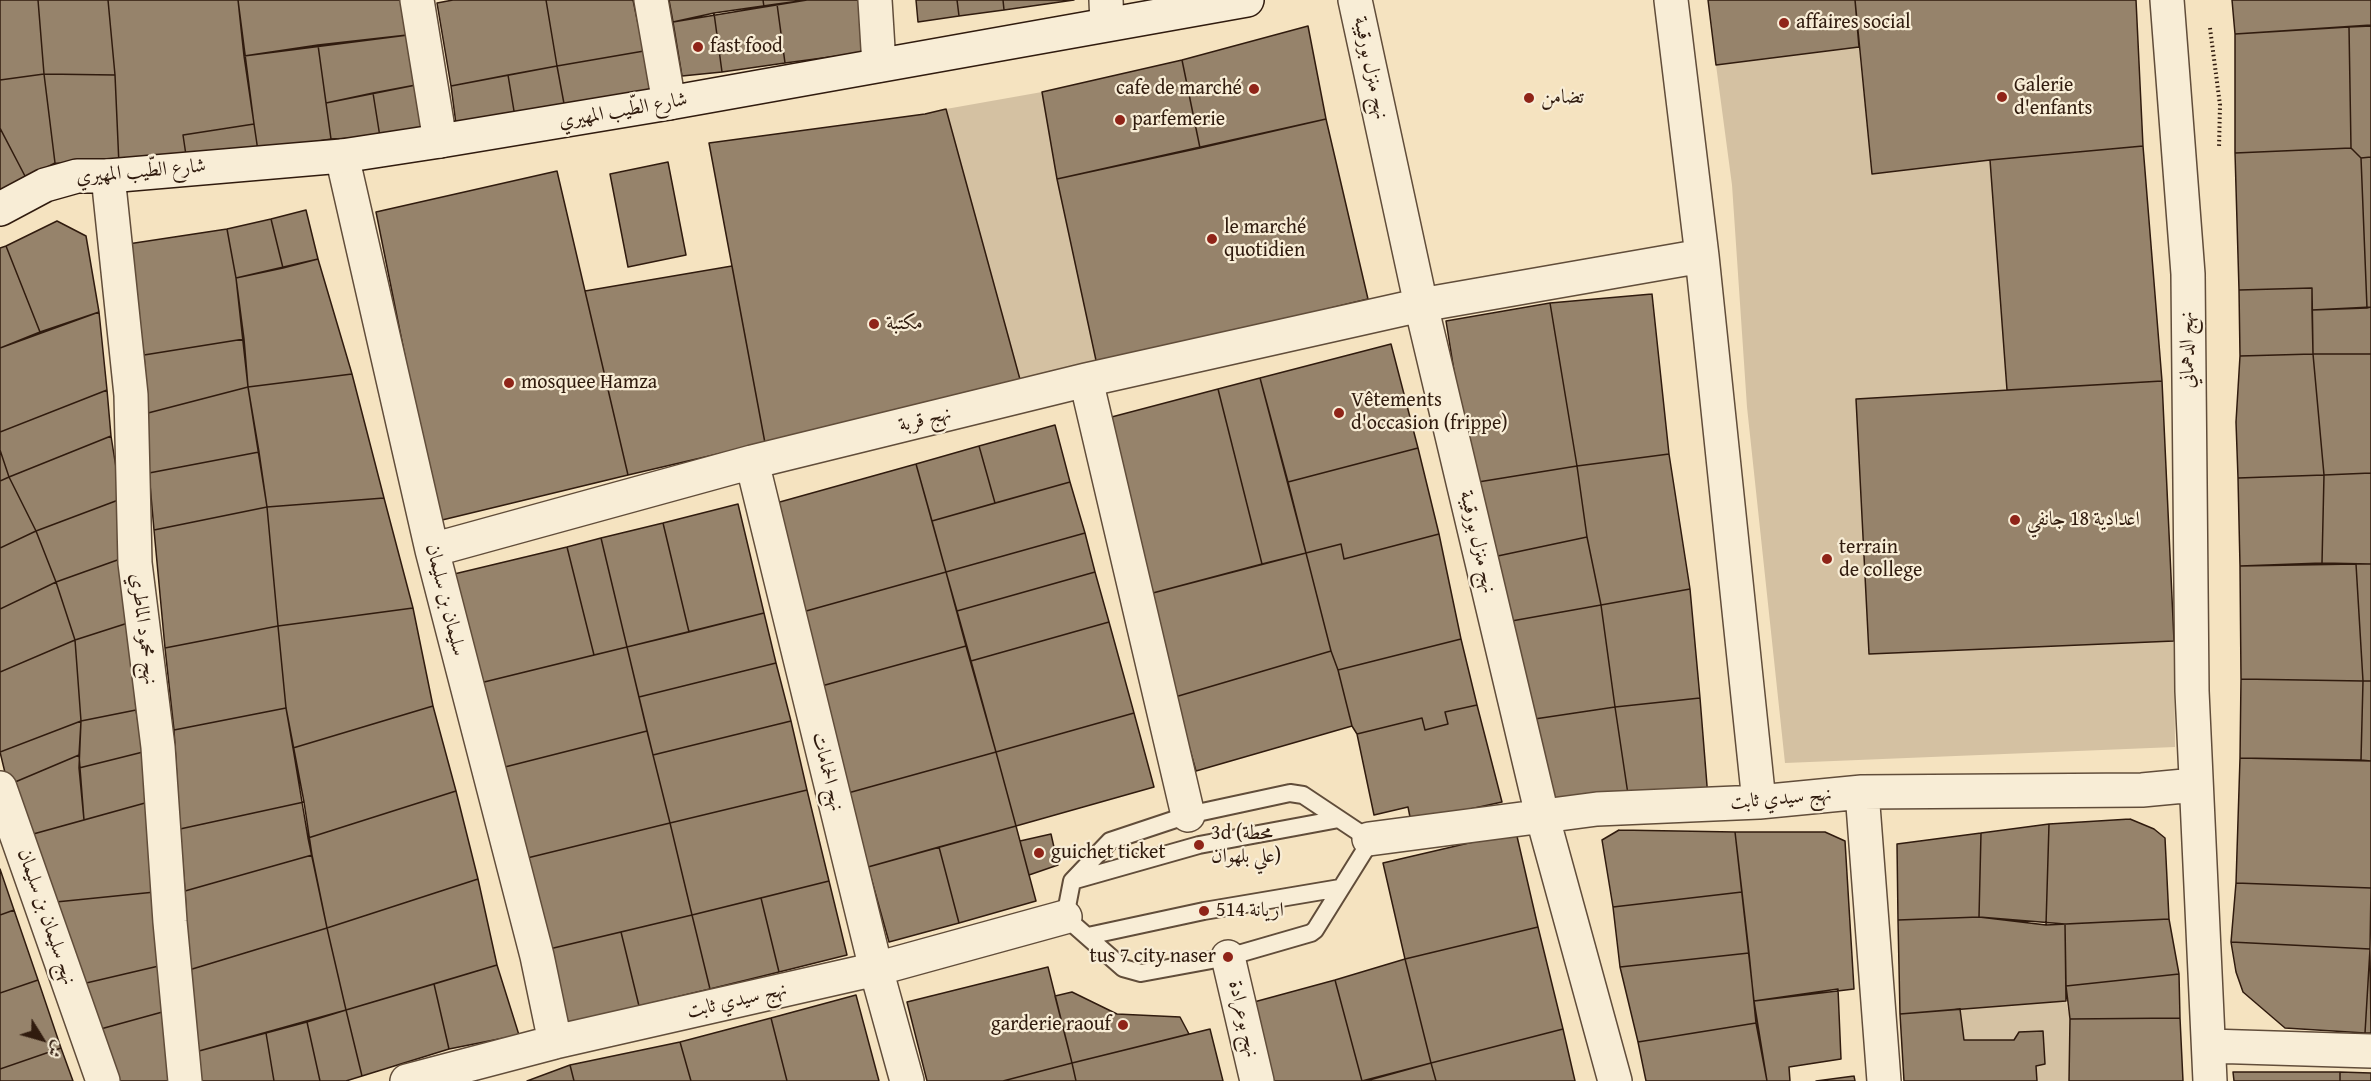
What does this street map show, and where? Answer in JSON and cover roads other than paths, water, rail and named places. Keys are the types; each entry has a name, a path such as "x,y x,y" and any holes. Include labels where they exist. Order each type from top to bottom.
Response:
{"street":[{"path":"417,0 440,141"},
{"path":"651,0 669,103"},
{"path":"875,0 879,65"},
{"name":"شارع الطّيب المهيري","path":"0,209 45,185 77,176 108,176 342,156 669,103 879,65 1107,12 1247,0"},
{"name":"نهج منزل بورقيبة","path":"1355,0 1421,305 1542,815 1615,1081"},
{"path":"1671,0 1702,256 1759,802"},
{"name":"نهج الدهماني","path":"2168,0 2188,274 2192,700 2210,1081"},
{"name":"سليمان بن سليمان","path":"342,156 432,550 537,956 555,1042"},
{"name":"نهج محمود الماطري","path":"108,176 131,395 135,563 158,747 170,922 185,1081"},
{"name":"نهج قربة","path":"432,550 752,462 1086,380 1421,305 1702,256"},
{"path":"1086,380 1188,815"},
{"name":"نهج الحمامات","path":"752,462 876,969 906,1081"},
{"name":"نهج سيدي ثابت","path":"1369,839 1597,809 1759,802 1862,792 2142,790 2195,785"},
{"name":"نهج سليمان بن سليمان","path":"0,788 103,1081"},
{"path":"1862,792 1884,1081"},
{"name":"نهج سيدي ثابت","path":"407,1081 555,1042 1076,926"},
{"name":"نهج بوعرادة","path":"1228,957 1257,1081"},
{"path":"2209,1046 2371,1051"}],"lane":[{"path":"1297,793 1369,839 1368,845 1311,933 1228,957 1141,973 1123,968 1076,926 1071,881 1110,841 1188,815 1297,793"},
{"path":"1071,881 1199,845 1339,819"},
{"path":"1076,926 1204,911 1340,888"}],"place":[{"name":"affaires social","path":"1784,23"},
{"name":"fast food","path":"698,47"},
{"name":"cafe de marché","path":"1254,89"},
{"name":"Galerie d'enfants","path":"2002,97"},
{"name":"تضامن","path":"1529,98"},
{"name":"parfemerie","path":"1120,120"},
{"name":"le marché quotidien","path":"1212,239"},
{"name":"مكتبة","path":"874,324"},
{"name":"mosquee Hamza","path":"509,383"},
{"name":"Vêtements d'occasion (frippe)","path":"1339,413"},
{"name":"اعدادية 18 جانفي","path":"2015,520"},
{"name":"terrain de college","path":"1827,559"},
{"name":"3d (محطة علي بلهوان)","path":"1199,845"},
{"name":"guichet ticket","path":"1039,853"},
{"name":"514 اريانة","path":"1204,911"},
{"name":"tus 7 city naser","path":"1228,957"},
{"name":"garderie raouf","path":"1123,1025"}]}
